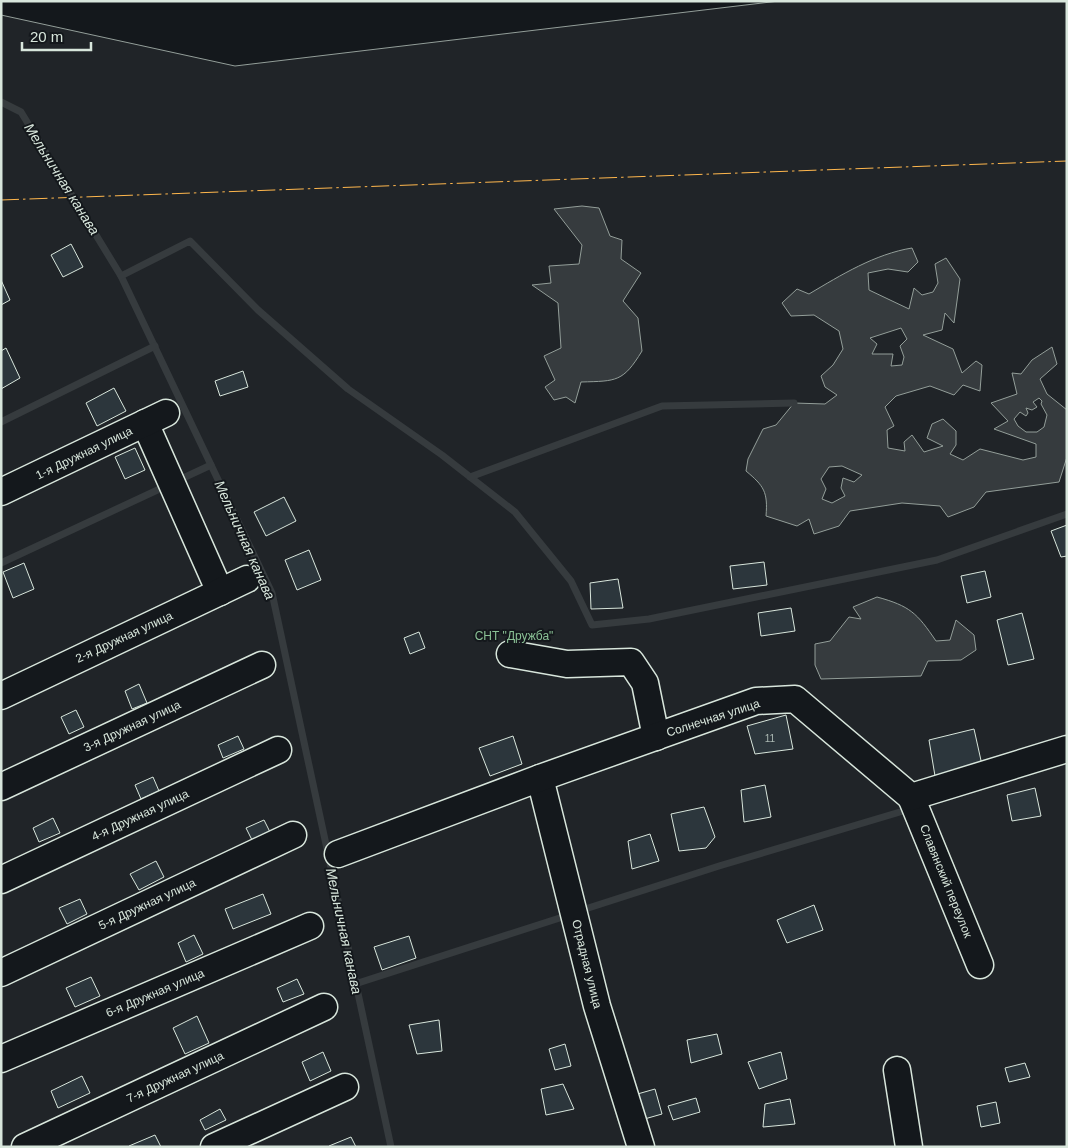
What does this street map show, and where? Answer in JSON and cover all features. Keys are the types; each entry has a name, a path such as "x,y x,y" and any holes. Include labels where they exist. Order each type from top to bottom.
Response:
{"lane":[{"name":"1-я Дружная улица","path":"1,492 156,418 220,592"},
{"name":"2-я Дружная улица","path":"1,696 247,579"},
{"path":"510,654 566,664 631,662 645,683 656,737"},
{"name":"3-я Дружная улица","path":"1,788 262,665"},
{"name":"Солнечная улица","path":"338,854 540,778 756,701 795,699 911,797"},
{"path":"911,797 1067,749"},
{"name":"4-я Дружная улица","path":"1,880 278,750"},
{"name":"Отрадная улица","path":"540,778 597,1006 641,1147"},
{"name":"Славянский переулок","path":"911,797 980,965"},
{"name":"5-я Дружная улица","path":"1,973 293,835"},
{"name":"6-я Дружная улица","path":"1,1060 310,926"},
{"name":"7-я Дружная улица","path":"25,1147 324,1007"},
{"path":"898,1070 909,1147"},
{"path":"214,1147 345,1087"}],"green space":[{"name":"СНТ \"Дружба\"","path":"779,1 1067,1 1067,1147 1,1147 1,15 235,66"}],"shaded area":[{"path":"582,206 599,208 610,236 622,240 621,259 641,273 623,301 638,318 642,351 630,369 618,378 581,382 575,403 566,397 554,400 545,387 555,380 544,356 561,348 558,303 532,285 551,283 549,266 579,264 582,245 554,209"},
{"path":"912,248 918,262 908,272 888,269 868,273 869,290 909,309 914,288 922,295 933,292 938,283 935,264 946,258 960,279 954,323 945,313 942,330 923,335 953,349 962,373 976,361 982,365 980,391 963,385 954,395 930,386 896,396 885,407 894,426 887,430 888,448 905,451 904,442 912,435 924,452 943,446 927,438 932,424 943,419 956,431 956,445 950,454 963,460 980,449 1023,460 1036,457 1036,444 994,429 1008,421 991,403 1017,394 1012,373 1021,374 1032,360 1052,347 1057,364 1040,379 1047,394 1067,410 1067,457 1059,482 986,492 974,507 948,517 940,506 902,503 850,511 839,526 814,534 809,519 797,526 766,516 764,490 746,471 748,459 763,429 776,425 794,403 825,404 837,395 825,387 821,376 833,365 843,349 839,331 814,315 791,316 782,303 797,289 809,294 859,266 898,251","holes":["901,328 907,339 900,346 904,357 902,365 891,366 893,354 872,354 877,344 870,338","1039,398 1047,415 1044,427 1037,432 1026,432 1018,426 1014,419 1020,412 1026,416 1028,413 1026,408 1032,410 1037,407 1033,402","842,466 862,475 854,482 843,478 841,488 845,496 832,503 822,499 826,489 821,479 829,467"]},
{"path":"877,597 905,607 912,612 936,641 950,640 956,620 974,635 976,650 961,660 928,661 921,676 821,679 815,665 815,644 830,641 849,617 861,619 853,607"}],"building":[{"path":"71,244 83,267 63,277 51,255"},
{"path":"1,280 10,300 1,305"},
{"path":"6,348 20,378 1,389 1,351"},
{"path":"243,371 248,387 220,396 215,381"},
{"path":"114,388 126,411 97,426 86,403"},
{"path":"135,448 145,470 125,479 115,457"},
{"path":"284,497 296,521 266,536 254,512"},
{"path":"1067,525 1067,556 1061,557 1051,531"},
{"path":"309,550 321,580 297,590 285,560"},
{"path":"764,562 767,585 733,589 730,566"},
{"path":"24,563 34,589 13,598 3,572"},
{"path":"985,571 991,597 967,603 961,576"},
{"path":"618,579 623,608 591,609 590,583"},
{"path":"791,608 795,631 761,636 758,613"},
{"path":"1022,613 1034,659 1008,665 997,620"},
{"path":"419,632 425,648 410,654 404,638"},
{"path":"139,684 147,703 132,709 125,691"},
{"path":"76,710 84,727 69,734 61,717"},
{"path":"786,715 793,749 755,754 747,726"},
{"path":"974,729 982,765 935,776 929,740"},
{"path":"238,736 244,749 223,758 218,745"},
{"path":"513,736 522,764 490,776 479,748"},
{"path":"153,777 159,791 141,799 135,785"},
{"path":"765,785 771,817 744,822 741,790"},
{"path":"1035,788 1041,816 1012,821 1007,795"},
{"path":"704,807 715,837 706,848 679,851 671,814"},
{"path":"53,818 60,833 39,842 33,828"},
{"path":"264,820 270,832 252,840 246,828"},
{"path":"650,834 659,861 632,869 628,841"},
{"path":"156,861 164,877 139,890 130,874"},
{"path":"263,894 271,914 233,929 225,909"},
{"path":"80,899 87,914 67,924 59,908"},
{"path":"814,905 823,930 787,943 777,920"},
{"path":"194,935 203,954 186,962 178,943"},
{"path":"409,936 416,958 382,970 374,947"},
{"path":"91,977 100,996 75,1007 66,988"},
{"path":"297,979 304,994 283,1002 277,988"},
{"path":"197,1016 209,1043 185,1054 173,1028"},
{"path":"439,1020 442,1051 417,1054 409,1025"},
{"path":"717,1034 722,1054 691,1063 687,1040"},
{"path":"565,1044 571,1066 555,1070 549,1049"},
{"path":"323,1052 331,1071 310,1081 302,1062"},
{"path":"781,1052 787,1079 759,1089 748,1062"},
{"path":"1025,1063 1030,1077 1009,1082 1005,1068"},
{"path":"82,1076 90,1093 58,1108 51,1091"},
{"path":"563,1084 574,1109 546,1115 541,1089"},
{"path":"655,1089 662,1114 641,1120 634,1095"},
{"path":"696,1098 700,1112 673,1120 668,1106"},
{"path":"790,1099 795,1124 763,1127 765,1104"},
{"path":"996,1102 1000,1123 981,1127 977,1106"},
{"path":"220,1109 226,1120 205,1130 200,1120"},
{"path":"155,1135 161,1147 129,1147 129,1146"},
{"path":"351,1137 356,1147 329,1147 329,1146"}],"waterway":[{"name":"Мельничная канава","path":"1,102 21,112 121,276 272,593 391,1147"},
{"path":"121,276 190,241 258,310 348,389 442,455 515,512 571,581 592,625 649,619 937,560 1067,514"},
{"path":"1,422 155,346"},
{"path":"470,477 662,406 794,403"},
{"path":"1,563 211,465"},
{"path":"579,911 719,866 910,809"},
{"path":"355,984 569,915"}],"power":[{"path":"1,200 1067,161"}]}
